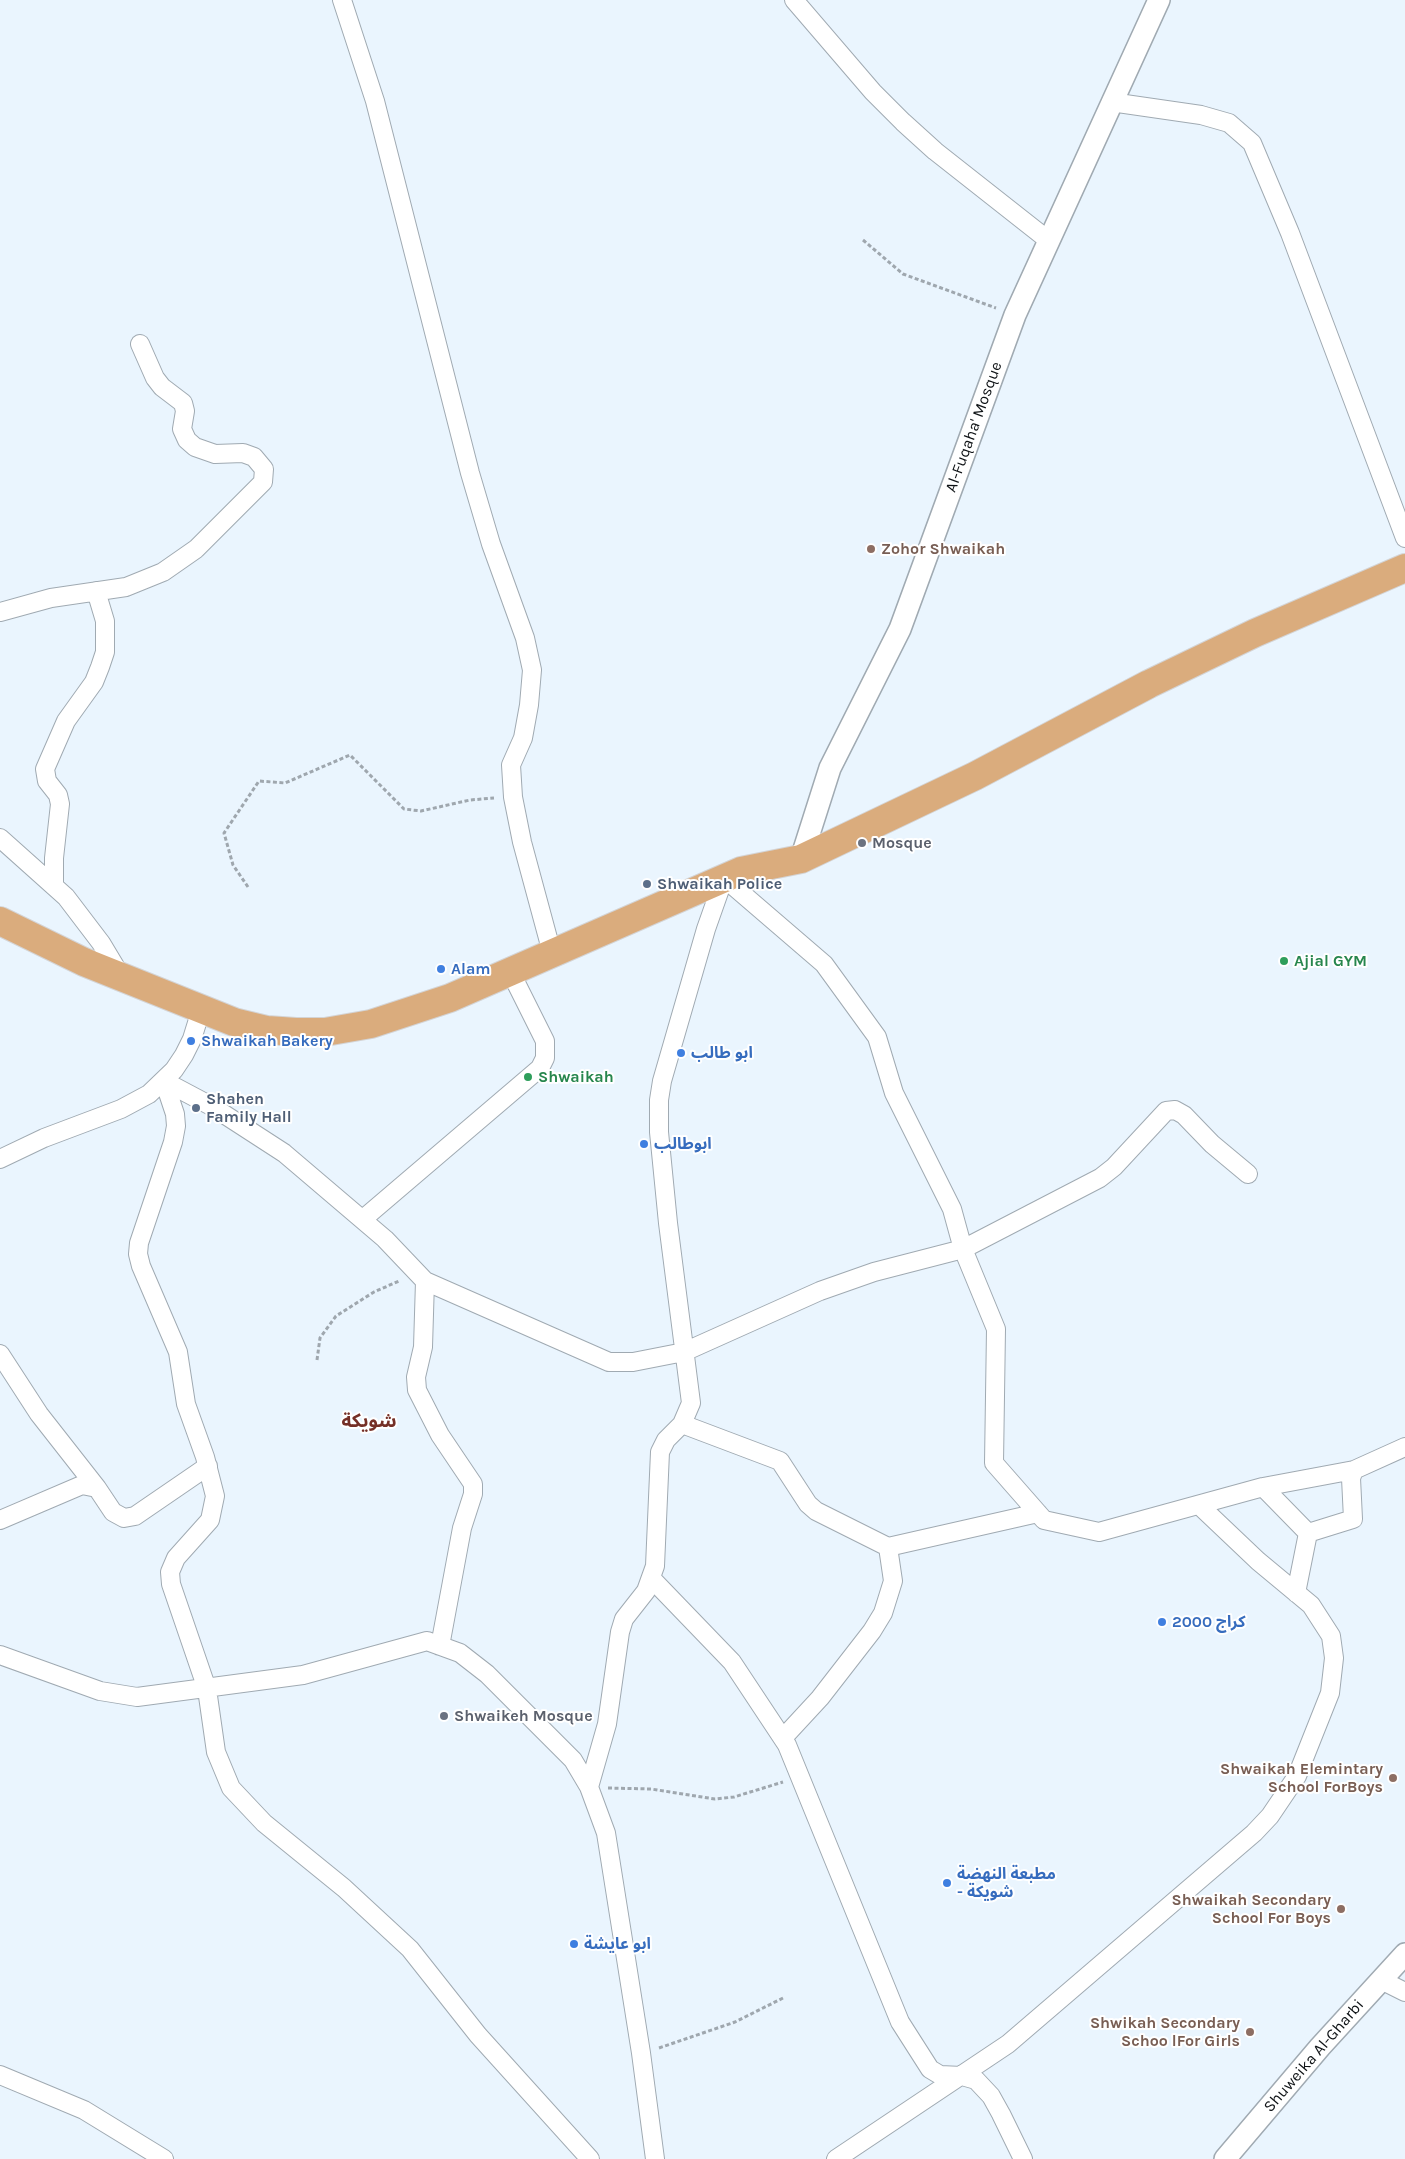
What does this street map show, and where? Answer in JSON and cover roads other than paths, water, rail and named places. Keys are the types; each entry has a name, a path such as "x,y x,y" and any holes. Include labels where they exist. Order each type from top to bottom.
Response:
{"main road":[{"path":"0,921 122,978 234,1022 267,1030 325,1032 358,1027 450,998 741,871 801,859 975,776 1149,684 1273,625 1405,568"}],"street":[{"path":"342,0 375,101 491,544 525,638 532,670 529,705 522,738 511,766 512,796 522,842 552,952"},
{"path":"794,0 873,92 903,122 935,151 1048,240"},
{"name":"Al-Fuqaha' Mosque","path":"801,859 830,768 900,629 1015,315 1159,0"},
{"path":"1111,102 1210,118 1229,123 1252,143 1290,233 1405,538"},
{"path":"0,612 51,598 126,587 145,581 180,561 259,487 264,479 262,464 251,455 215,454 195,447 187,440 182,429 185,411 183,403 162,387 155,378 140,344"},
{"path":"54,885 54,858 60,804 58,795 47,781 45,769 66,721 94,682 105,652 106,628 102,605 96,591"},
{"path":"0,838 54,885 84,919 122,978"},
{"path":"590,1787 607,1724 620,1632 624,1619 646,1592 655,1566 660,1452 666,1440 682,1424 691,1403 658,1132 659,1100 662,1081 706,929 724,878 824,964 877,1038 894,1093 952,1209 963,1249 996,1329 994,1463 1044,1520 1099,1532 1263,1487 1354,1470 1405,1447"},
{"path":"363,1219 540,1068 546,1058 545,1041 510,971"},
{"path":"0,1159 44,1138 133,1103 164,1081 184,1055 192,1039 201,1010"},
{"path":"164,1081 263,1138 317,1179 363,1219 422,1277 609,1362 633,1362 684,1352 820,1291 874,1272 963,1249 1100,1178 1124,1157 1166,1111 1174,1110 1184,1114 1212,1144 1248,1174"},
{"path":"164,1081 175,1114 176,1126 173,1142 139,1243 138,1254 141,1266 178,1352 186,1404 208,1466 215,1496 210,1520 176,1558 170,1572 171,1584 207,1689 216,1752 231,1788 264,1824 344,1888 410,1949 478,2035 590,2159"},
{"path":"422,1277 423,1347 416,1377 417,1390 440,1434 473,1484 473,1494 462,1528 440,1646"},
{"path":"0,1354 39,1414 97,1488 113,1512 124,1518 136,1516 208,1466"},
{"path":"682,1424 780,1461 808,1504 816,1511 888,1547 1038,1513"},
{"path":"1308,1533 1353,1519 1350,1478 1354,1470"},
{"path":"0,1520 82,1485 97,1488"},
{"path":"1263,1487 1308,1533"},
{"path":"836,2159 1008,2044 1242,1844 1270,1816 1284,1797 1303,1764 1325,1707 1333,1676 1334,1658 1331,1636 1311,1605 1199,1505"},
{"path":"1296,1593 1308,1533"},
{"path":"783,1738 820,1698 872,1631 883,1613 893,1581 888,1547"},
{"path":"652,1579 732,1662 783,1738 801,1777 900,2022 930,2069 940,2075 962,2076 976,2080 991,2096 1022,2159"},
{"path":"0,1655 100,1691 138,1697 304,1675 427,1641 460,1653 487,1674 574,1760 590,1787 606,1832 641,2053 655,2159"},
{"name":"Shuweika Al-Gharbi","path":"1224,2159 1405,1954"},
{"path":"1381,1980 1405,1992"},
{"path":"0,2075 84,2110 164,2159"}],"place":[{"name":"Zohor Shwaikah","path":"871,549"},
{"name":"Mosque","path":"862,843"},
{"name":"Shwaikah Police","path":"647,884"},
{"name":"Ajial GYM","path":"1284,961"},
{"name":"Alam","path":"441,969"},
{"name":"Shwaikah Bakery","path":"191,1041"},
{"name":"ابو طالب","path":"681,1053"},
{"name":"Shwaikah","path":"528,1077"},
{"name":"Shahen Family Hall","path":"196,1108"},
{"name":"ابوطالب","path":"644,1144"},
{"name":"كراج 2000","path":"1162,1622"},
{"name":"Shwaikeh Mosque","path":"444,1716"},
{"name":"Shwaikah Elemintary School ForBoys","path":"1393,1778"},
{"name":"مطبعة النهضة - شويكة","path":"947,1883"},
{"name":"Shwaikah Secondary School For Boys","path":"1341,1909"},
{"name":"ابو عايشة","path":"574,1944"},
{"name":"Shwikah Secondary Schoo lFor Girls","path":"1250,2032"}],"district":[{"name":"شويكة","path":"369,1422"}]}
